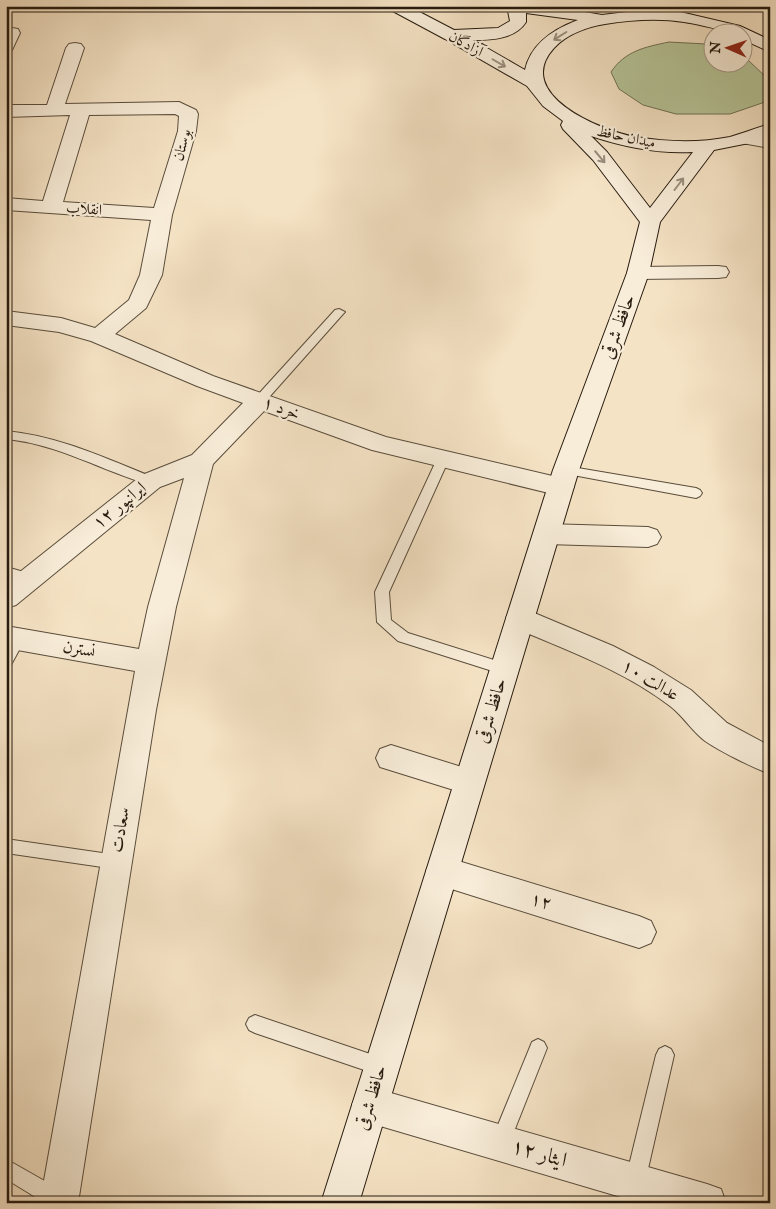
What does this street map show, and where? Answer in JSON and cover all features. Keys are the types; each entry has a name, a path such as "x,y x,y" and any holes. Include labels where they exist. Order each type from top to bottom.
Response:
{"street":[{"name":"آزادگان","path":"395,6 451,35 535,83"},
{"path":"451,35 489,35 505,31 517,25 515,6 602,19"},
{"path":"535,83 535,62 547,44 570,29 602,19 644,11 709,22"},
{"path":"728,14 735,22"},
{"path":"754,38 770,47"},
{"path":"54,111 74,48"},
{"name":"میدان حافظ","path":"535,83 554,109 592,130 643,144 699,147 748,139 770,130"},
{"name":"بوستان","path":"6,111 179,108 189,114 187,131 162,215 151,275 138,303 99,336"},
{"path":"554,109 600,156 650,222 708,146"},
{"path":"51,207 81,111"},
{"path":"748,139 770,142"},
{"name":"انقلاب","path":"6,204 162,215"},
{"name":"حافظ شرقی","path":"340,1203 563,478 638,273 650,222"},
{"path":"638,273 718,272"},
{"name":"خرد ۱","path":"6,318 61,325 99,336 205,381 381,444 443,459 563,478"},
{"name":"ایرانپور ۱۲","path":"15,584 150,481 201,461 259,401"},
{"name":"سعادت","path":"59,1202 141,710 162,607 201,461"},
{"path":"546,534 648,537"},
{"name":"عدالت ۱۰","path":"520,618 603,654 644,675 681,698 716,732 770,761"},
{"name":"نسترن","path":"10,646 151,662"},
{"path":"391,758 470,782"},
{"name":"۱۲","path":"442,871 639,932"},
{"name":"ایثار ۱۲","path":"370,1105 707,1203"}],"lane":[{"path":"259,401 339,312"},
{"path":"6,435 22,436 69,450 150,481"},
{"path":"443,459 382,592 384,622 403,637 504,669"},
{"path":"563,478 696,493"},
{"path":"6,846 116,862"},
{"path":"255,1024 382,1067"},
{"path":"500,1143 538,1048"},
{"path":"635,1182 665,1055"},
{"path":"6,1168 59,1202"}],"green space":[{"path":"669,42 704,44 704,72 754,72 754,66 768,79 765,102 730,114 676,114 643,105 619,89 611,72 623,59 644,48"}]}
